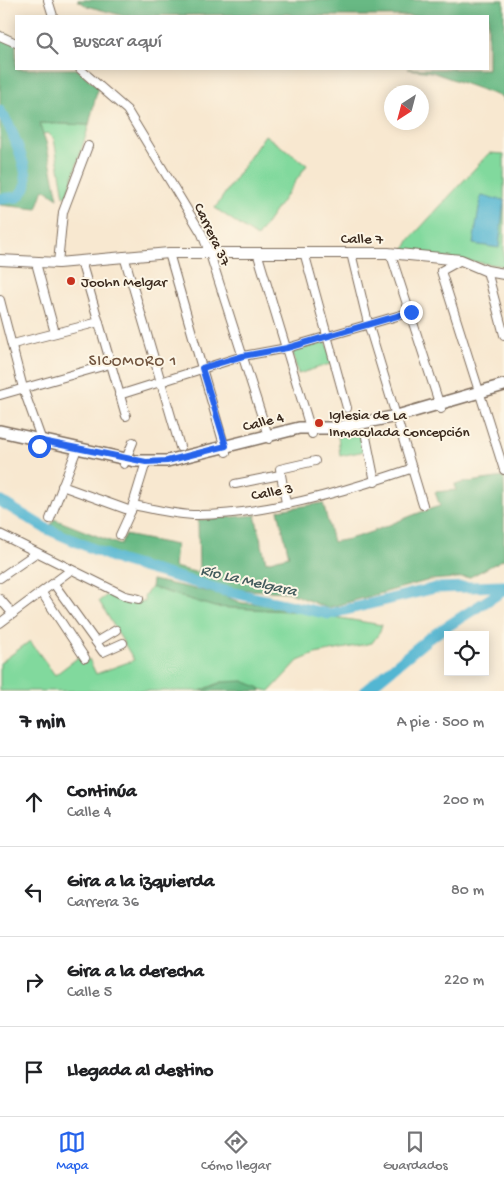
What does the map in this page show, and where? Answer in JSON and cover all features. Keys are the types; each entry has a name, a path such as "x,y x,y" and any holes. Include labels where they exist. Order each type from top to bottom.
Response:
{"main road":[{"name":"Calle 4","path":"481,395 504,385"},
{"name":"Calle 4","path":"0,431 75,454 145,465 226,449 299,428 311,430 336,428 397,419 481,395 504,392"},
{"name":"Calle 4","path":"0,437 125,462"}],"street":[{"path":"48,0 53,15"},
{"path":"0,36 15,43"},
{"name":"Carrera 37","path":"81,70 128,110 213,255 269,438"},
{"path":"58,263 64,212 88,146"},
{"path":"257,252 311,430"},
{"name":"Calle 7","path":"0,265 81,263 170,255 257,252 388,253 461,260 487,271 504,274"},
{"path":"304,252 347,408"},
{"path":"351,253 368,323 423,505"},
{"path":"388,253 392,258 411,312 440,406"},
{"path":"170,255 226,449"},
{"path":"125,258 180,447"},
{"name":"Calle 7","path":"0,260 37,265 81,263"},
{"path":"461,260 441,271 481,395 502,452 504,470"},
{"path":"81,263 126,416"},
{"path":"37,265 56,333"},
{"path":"487,271 504,335"},
{"path":"0,300 41,444"},
{"path":"119,394 161,383 243,356 287,348 327,334 411,312"},
{"path":"13,344 99,322"},
{"path":"0,395 110,364"},
{"path":"366,438 374,482"},
{"path":"125,462 133,442"},
{"path":"50,519 75,454"},
{"path":"286,503 280,475 281,467 315,461"},
{"path":"120,535 132,508 145,465"},
{"name":"Calle 3","path":"62,486 132,508 195,515 228,514 334,494 413,468"},
{"name":"Calle 3","path":"235,484 280,475"},
{"path":"0,534 125,596 139,599"},
{"path":"0,578 36,553"},
{"path":"0,623 71,570"},
{"path":"54,584 104,653 123,642"},
{"path":"42,593 85,658"},
{"path":"0,599 13,614"},
{"path":"96,642 116,630"}],"green space":[{"path":"77,0 504,0 504,102 502,97 432,72 416,70 489,70 489,15 120,15 87,6"},
{"path":"0,31 15,38 15,70 78,70 98,87 89,125 39,123 46,142 58,198 44,189 37,209 0,205"},
{"path":"38,123 89,125 67,196 64,196 54,139 48,133 43,134"},
{"path":"265,135 307,165 257,237 215,208"},
{"path":"489,153 504,154 504,266 403,252 410,239"},
{"path":"325,339 333,363 298,374 292,350"},
{"path":"367,431 368,435 362,437 365,451 340,456 338,436"},
{"path":"504,477 504,559 470,577 430,580 327,608 288,592 231,589 124,560 50,527 54,519 120,545 125,535 176,545 174,567 199,573 198,520 255,515 266,562 289,556 278,510 323,503 333,542 361,536 440,506 435,492 456,490 455,484"},
{"path":"152,580 219,594 242,603 262,604 293,611 215,607 151,587"},
{"path":"151,587 215,607 304,612 382,625 380,632 372,643 315,654 298,661 270,691 222,682 200,691 0,691 0,663 30,641 55,675 80,656 85,661 89,659 96,674 134,660 99,601 110,593 130,601 145,602 144,597"},
{"path":"243,681 260,688 261,691 201,691 222,682"}],"water":[{"path":"481,196 504,200 499,248 473,244"}],"waterway":[{"name":"Río La Melgara","path":"0,111 9,125 26,177 26,184 18,197 0,199"},
{"name":"Río La Melgara","path":"0,501 45,528 121,561 225,591 329,614 435,588 504,586"},
{"path":"365,691 429,638 504,590"}],"place":[{"name":"Joohn Melgar","path":"71,281"},
{"name":"Iglesia de La Inmaculada Concepción","path":"319,423"}],"district":[{"name":"SICOMORO 1","path":"133,359"}],"route":[{"path":"39,446 42,441 146,462 167,461 226,446 202,368 243,356 287,348 327,334 411,312"}]}
